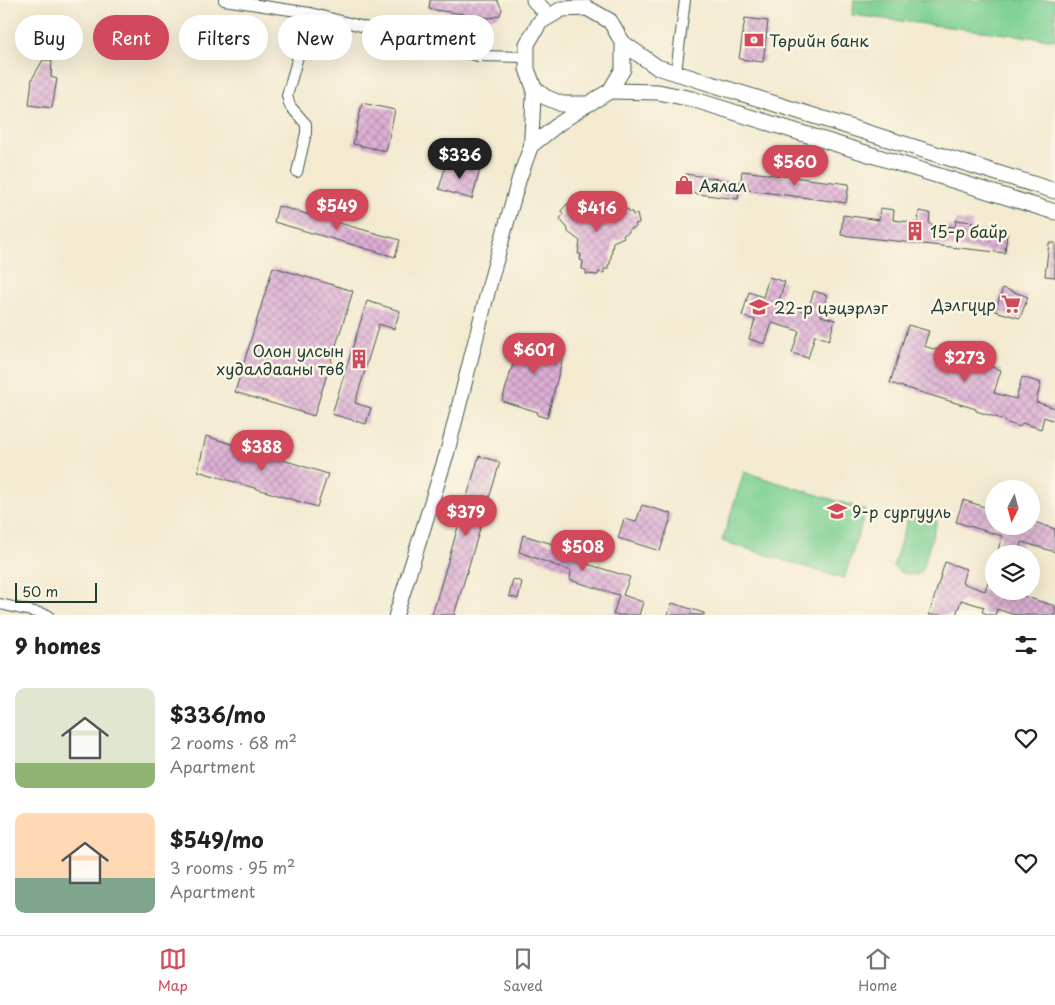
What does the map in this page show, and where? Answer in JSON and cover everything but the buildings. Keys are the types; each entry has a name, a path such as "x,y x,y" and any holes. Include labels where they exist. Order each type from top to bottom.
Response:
{"main road":[{"path":"534,0 558,8 598,7 610,21 623,43 657,67 1055,192"},
{"path":"558,8 540,22 527,44 527,69 534,88 545,97 562,104 588,104 610,91 623,69 623,43"},
{"path":"610,91 658,92 692,99 1055,212"}],"street":[{"path":"224,0 310,13 478,56 527,57"},
{"path":"676,72 685,0"},
{"path":"297,172 306,134 306,124 290,106 287,96 310,13"},
{"path":"396,615 447,453 491,279 519,179 531,146 534,88"},
{"path":"531,146 588,104"},
{"path":"0,604 48,615"}],"green space":[{"path":"854,0 1055,0 1055,40 852,15"},
{"path":"744,472 866,510 844,579 722,541"},
{"path":"915,510 934,516 937,521 922,571 918,575 901,572 893,566 909,515"}],"place":[{"name":"Төрийн банк","path":"754,40"},
{"name":"Аялал","path":"684,185"},
{"name":"15-р байр","path":"915,231"},
{"name":"Дэлгүүр","path":"1011,304"},
{"name":"22-р цэцэрлэг","path":"759,307"},
{"name":"Олон улсын худалдааны төв","path":"359,359"},
{"name":"9-р сургууль","path":"837,511"}]}
